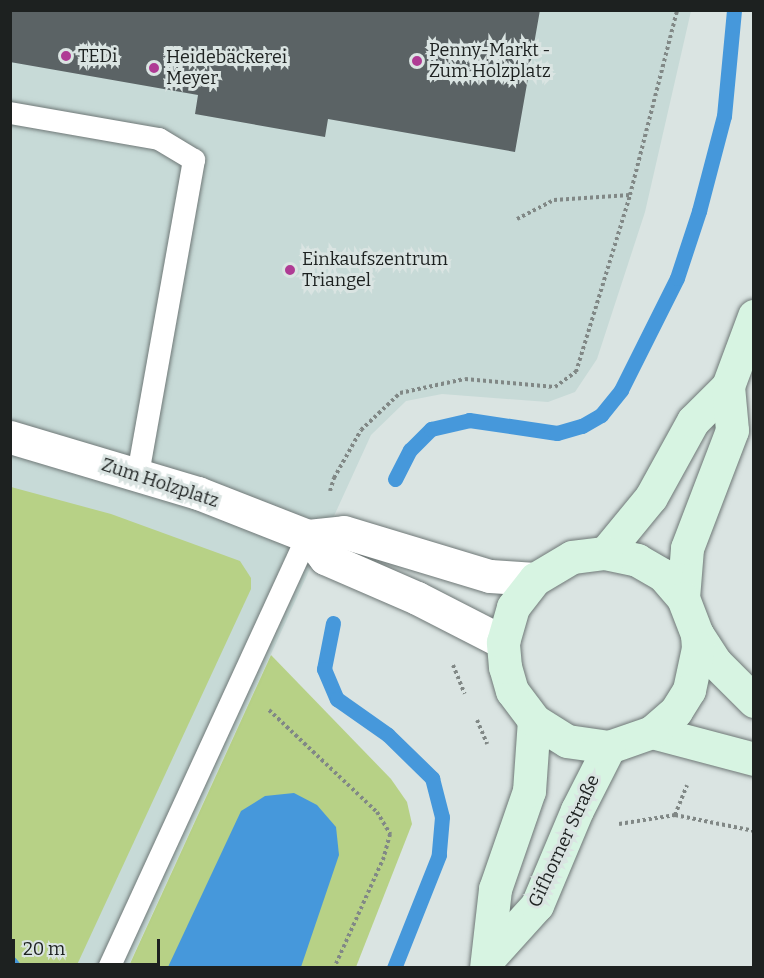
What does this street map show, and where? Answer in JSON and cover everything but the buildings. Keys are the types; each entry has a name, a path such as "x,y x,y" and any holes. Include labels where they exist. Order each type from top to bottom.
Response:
{"street":[{"path":"683,598 687,548 732,430 728,386 753,316"},
{"path":"605,553 651,496 693,421 728,386"},
{"name":"Zum Holzplatz","path":"10,436 198,493 308,536 344,532 490,576 535,579"},
{"name":"Zum Holzplatz","path":"308,536 325,558 417,598 503,642"},
{"path":"697,634 698,648 689,690 676,711 652,732 609,747 567,741 534,720 512,691 505,667 503,642 513,608 535,579 572,557 605,553 637,560 663,575 683,598 697,634 715,662 753,701"},
{"name":"Gifhorner Straße","path":"488,962 495,889 529,791 534,720"},
{"path":"652,732 753,759"},
{"name":"Gifhorner Straße","path":"488,962 537,905 577,810 609,747"}],"lane":[{"path":"10,114 159,139 194,160 138,474"},
{"path":"109,968 308,536"}],"path":[{"path":"328,500 334,478 361,430 400,393 465,380 555,387 576,372 630,195 677,10"},
{"path":"517,219 554,200 630,195"},
{"path":"266,708 377,812 390,834 384,857 334,968"},
{"path":"607,823 629,824 675,815 753,831"}],"shaded area":[{"name":"Einkaufszentrum Triangel","path":"10,11 691,11 645,212 597,359 575,392 548,402 442,394 406,401 371,435 128,967 11,967"}],"green space":[{"path":"11,487 111,514 240,561 251,578 251,589 76,967 11,967"},
{"path":"271,655 391,779 407,802 412,824 356,967 128,968"}],"water":[{"path":"294,793 317,805 336,827 339,855 301,967 168,967 241,811 265,796"}],"waterway":[{"path":"395,479 410,450 431,429 469,420 557,433 582,426 601,415 621,390 677,278 699,211 724,116 734,10"},
{"path":"333,623 324,669 337,699 388,735 432,778 442,817 439,855 394,968"},
{"path":"10,963 14,968"}],"place":[{"name":"TEDi","path":"66,56"},
{"name":"Penny-Markt - Zum Holzplatz","path":"417,61"},
{"name":"Heidebäckerei Meyer","path":"154,68"},
{"name":"Einkaufszentrum Triangel","path":"290,270"}]}
